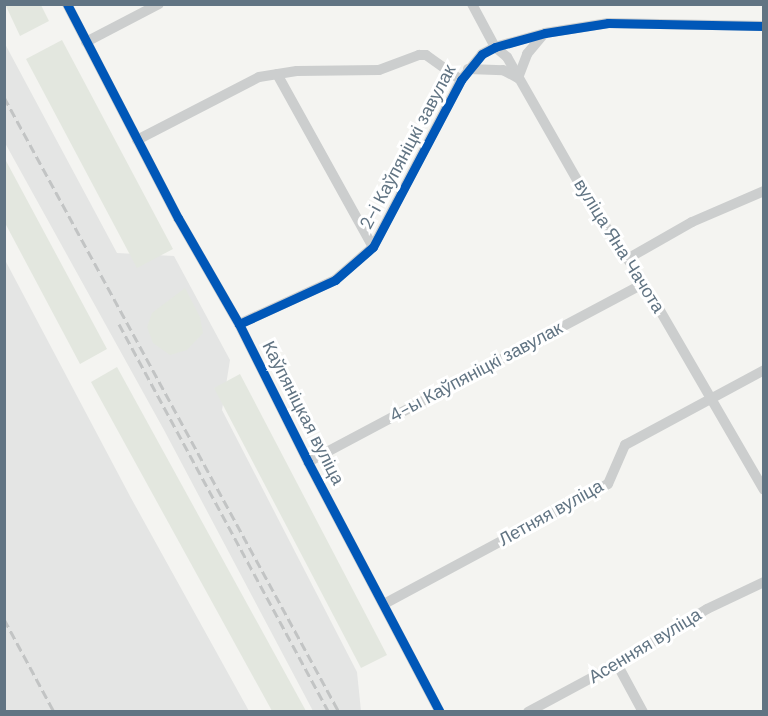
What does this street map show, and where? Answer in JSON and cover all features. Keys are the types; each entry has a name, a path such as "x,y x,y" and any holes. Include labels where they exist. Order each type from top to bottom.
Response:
{"street":[{"name":"Каўпяніцкая вуліца","path":"67,4 137,140 239,324 308,462 440,711"},
{"path":"86,42 159,4"},
{"name":"вуліца Яна Чачота","path":"472,4 495,47 507,57 592,206 644,283 764,490"},
{"name":"2-і Каўпяніцкі завулак","path":"239,324 335,280 373,247 461,80 482,54 495,47 545,33 608,23 764,26"},
{"path":"468,69 503,70 518,78 527,54 545,33"},
{"path":"137,140 259,77 278,74 379,70 406,59 426,55 461,80"},
{"path":"278,74 373,247"},
{"path":"627,259 692,222 764,190"},
{"name":"4-ы Каўпяніцкі завулак","path":"308,462 644,283"},
{"name":"Летняя вуліца","path":"384,604 608,484 625,445 764,370"},
{"name":"Асенняя вуліца","path":"528,711 617,664 707,609 764,582"},
{"path":"617,664 643,711"}],"shaded area":[{"path":"5,4 41,5 49,21 20,36"},
{"path":"62,40 173,249 137,268 26,59"},
{"path":"4,42 117,253 174,256 230,360 222,410 357,672 361,711 313,711 164,430 5,143"},
{"path":"5,159 107,349 80,364 5,223"},
{"path":"5,260 131,498 249,711 5,711"},
{"path":"185,288 200,317 203,333 187,350 170,355 153,343 147,327 152,313"},
{"path":"117,367 306,711 272,711 91,382"},
{"path":"240,374 387,655 361,668 214,388"}],"railway":[{"path":"4,97 339,712"},
{"path":"119,324 329,712"},
{"path":"4,619 54,712"}],"cycle path":[{"path":"67,4 178,218 239,324 308,462 440,712"},
{"path":"239,324 335,280 373,247 461,80 482,54 495,47 545,33 608,23 764,26"}]}
